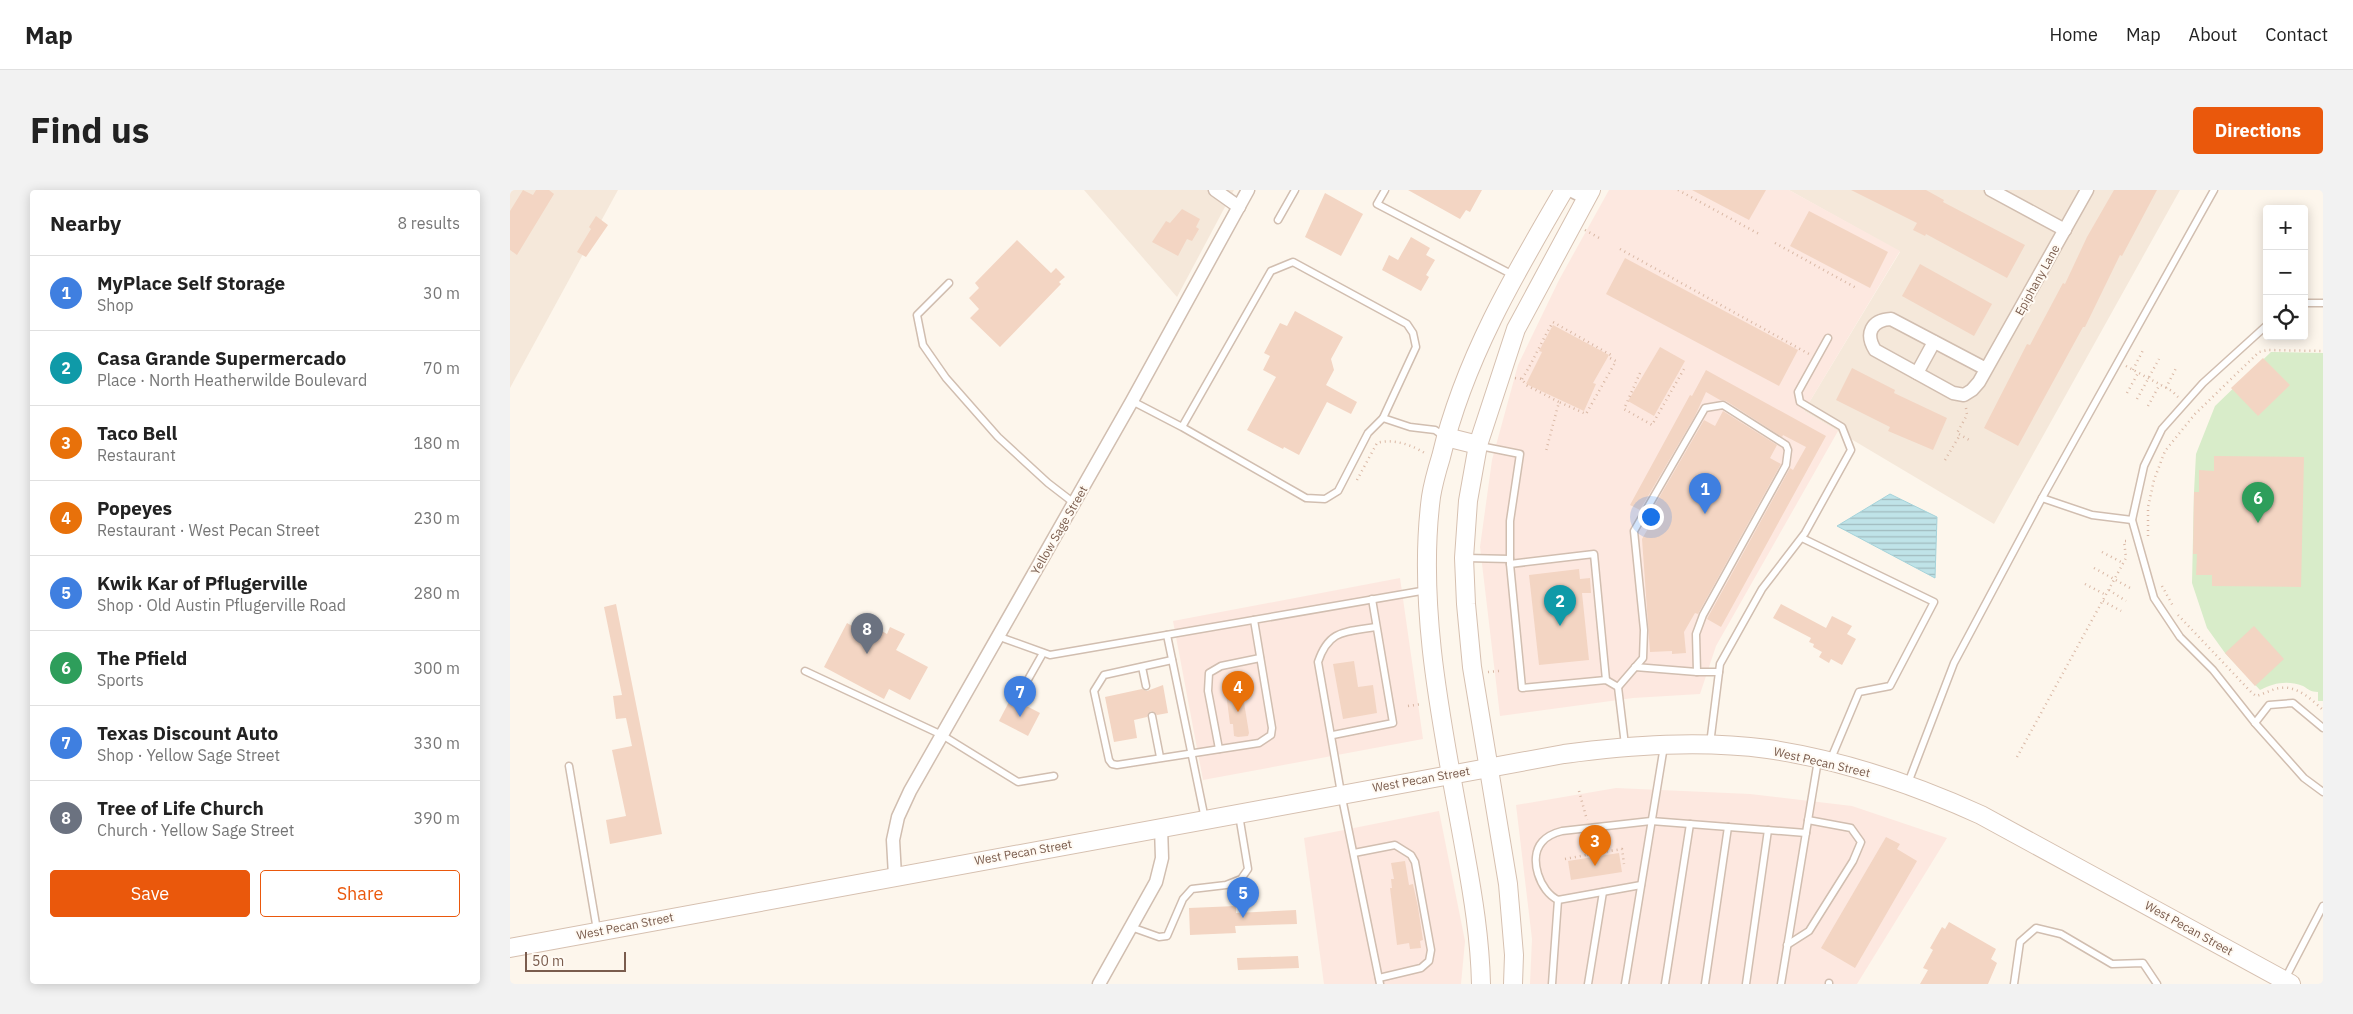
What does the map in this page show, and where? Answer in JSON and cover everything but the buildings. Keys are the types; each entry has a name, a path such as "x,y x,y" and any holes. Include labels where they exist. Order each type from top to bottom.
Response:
{"main road":[{"path":"1481,984 1479,933 1435,669 1428,590 1431,496 1446,437 1464,382 1514,275 1564,190"},
{"path":"1513,984 1512,911 1472,667 1466,604 1464,558 1468,501 1478,445 1516,329 1589,194"},
{"path":"1446,437 1478,445"},
{"name":"West Pecan Street","path":"510,948 1341,793 1564,754 1625,746 1710,745 1767,749 1824,760 1932,792 1981,815 2285,983"}],"street":[{"path":"1215,190 1239,207"},
{"name":"Yellow Sage Street","path":"895,876 893,840 898,817 910,790 1132,402 1248,190"},
{"path":"1570,190 1589,194"},
{"path":"1991,190 2065,230"},
{"name":"Epiphany Lane","path":"1917,374 1953,393 1964,395 1972,390 1986,369 2087,190"},
{"path":"1934,342 1917,374 1875,350 1870,342 1870,333 1873,324 1881,319 1891,319 1986,369"},
{"path":"1099,984 1156,882 1162,858 1161,827"}],"lane":[{"path":"1278,220 1295,190"},
{"path":"1386,190 1377,204 1514,275"},
{"path":"1908,784 1954,663 2042,498 2214,190"},
{"path":"1132,402 1182,427 1306,498 1325,499 1338,491 1368,433 1383,418 1416,347 1413,333 1407,324 1293,262 1271,271 1182,427"},
{"path":"949,282 917,314 923,345 946,378 998,437 1048,483 1074,503"},
{"path":"2308,303 2323,303"},
{"path":"2263,329 2203,383 2162,430 2144,466 2132,520 2154,598 2180,637 2213,670 2255,723 2304,778 2323,792"},
{"path":"1710,745 1720,664 1762,589 1802,538 1851,450 1842,427 1800,402 1798,392 1828,338"},
{"path":"1625,746 1618,687 1643,658 1644,630 1634,531 1705,408 1723,405 1786,445 1788,450 1786,465 1702,615 1696,634 1697,672"},
{"path":"1383,418 1410,427 1436,430 1446,437"},
{"path":"1478,445 1520,454 1510,521 1510,562 1522,688 1606,680 1618,687"},
{"path":"2042,498 2092,516 2132,520"},
{"path":"1781,984 1808,820 1824,760 1859,692 1890,686 1934,602 1802,538"},
{"path":"1464,558 1510,562 1594,554 1606,680"},
{"path":"997,636 1050,655 1428,590"},
{"path":"1333,736 1393,723 1372,600"},
{"path":"1172,660 1104,675 1094,691 1112,764 1117,765 1259,743 1272,735 1254,620"},
{"path":"1354,853 1395,845 1411,855 1415,862 1431,950 1429,961 1421,968 1379,981 1341,793 1333,736 1318,670 1321,651 1326,642 1348,631 1376,627"},
{"path":"1167,635 1206,819"},
{"path":"1026,683 1043,653"},
{"path":"1220,749 1208,691 1209,673 1221,666 1260,658"},
{"path":"1142,667 1146,686"},
{"path":"1635,667 1719,672"},
{"path":"804,671 942,735 1018,782 1054,776"},
{"path":"2255,723 2269,705 2293,702 2323,728"},
{"path":"1152,716 1160,757"},
{"path":"1625,984 1664,745"},
{"path":"569,766 597,931"},
{"path":"1131,927 1158,937 1167,936 1183,898 1192,889 1226,885 1241,879 1248,869 1239,812"},
{"path":"1787,945 1810,930 1853,861 1861,842 1851,828 1808,820"},
{"path":"1641,885 1558,900 1544,889 1539,876 1536,859 1540,843 1550,835 1562,831 1652,821 1806,833"},
{"path":"1665,984 1690,824"},
{"path":"1705,984 1728,827"},
{"path":"1746,984 1768,830"},
{"path":"1588,984 1603,892"},
{"path":"1552,984 1558,900"},
{"path":"2285,983 2323,906"},
{"path":"2014,984 2020,942 2036,928 2061,934 2112,964 2144,964 2157,984"}],"path":[{"path":"1678,190 1759,234"},
{"path":"1584,229 1601,239"},
{"path":"1774,243 1858,290"},
{"path":"1620,249 1817,358"},
{"path":"1511,377 1522,379 1526,385 1586,414 1616,361 1610,358 1611,355 1553,322 1536,350 1537,356 1522,379"},
{"path":"2133,370 2143,350"},
{"path":"2148,538 2148,507 2162,458 2195,414 2259,352 2268,350 2323,351"},
{"path":"2137,400 2159,359"},
{"path":"2125,365 2160,384 2178,397"},
{"path":"2166,388 2176,368"},
{"path":"1640,374 1624,409 1652,424 1684,369"},
{"path":"2127,393 2138,373"},
{"path":"2148,406 2160,384"},
{"path":"1546,451 1559,402"},
{"path":"1966,408 1967,415 1957,433 1971,441"},
{"path":"2191,410 2195,414"},
{"path":"1945,460 1960,435"},
{"path":"1357,480 1374,446 1383,441 1418,448 1430,456"},
{"path":"2018,757 2124,563 2126,558 2124,541 2127,541"},
{"path":"2102,552 2124,563"},
{"path":"2094,568 2132,589"},
{"path":"2085,584 2106,595"},
{"path":"2162,585 2174,607"},
{"path":"2109,590 2126,601"},
{"path":"2103,601 2121,611"},
{"path":"2178,614 2256,696 2280,688 2294,689 2323,710"},
{"path":"1486,672 1499,671"},
{"path":"1408,706 1422,704"},
{"path":"1579,790 1587,822"},
{"path":"1566,859 1586,853 1622,849 1624,864"}],"shaded area":[{"path":"510,190 618,190 510,388"},
{"path":"1084,190 1234,190 1177,297"},
{"path":"1609,190 1789,190 1900,251 1804,411 1838,431 1716,646 1700,694 1633,698 1500,716 1480,547 1492,460 1518,365 1559,280"},
{"path":"1789,190 2180,190 1994,524 1804,411 1900,252"},
{"path":"1400,578 1423,739 1203,780 1173,621"},
{"path":"1616,788 1750,794 1852,806 1947,838 1857,984 1530,984 1532,939 1516,805"},
{"path":"1439,811 1465,941 1461,984 1324,984 1304,838"}],"green space":[{"path":"2271,352 2323,353 2323,701 2318,701 2318,692 2292,683 2276,684 2260,690 2225,653 2207,628 2192,583 2196,454 2215,406"}],"water":[{"path":"1890,494 1937,517 1935,578 1837,526"}],"place":[{"name":"MyPlace Self Storage","path":"1705,514"},
{"name":"The Pfield","path":"2258,523"},
{"name":"Casa Grande Supermercado","path":"1560,626"},
{"name":"Tree of Life Church","path":"867,654"},
{"name":"Popeyes","path":"1238,712"},
{"name":"Texas Discount Auto","path":"1020,717"},
{"name":"Taco Bell","path":"1595,866"},
{"name":"Kwik Kar of Pflugerville","path":"1243,918"}]}
